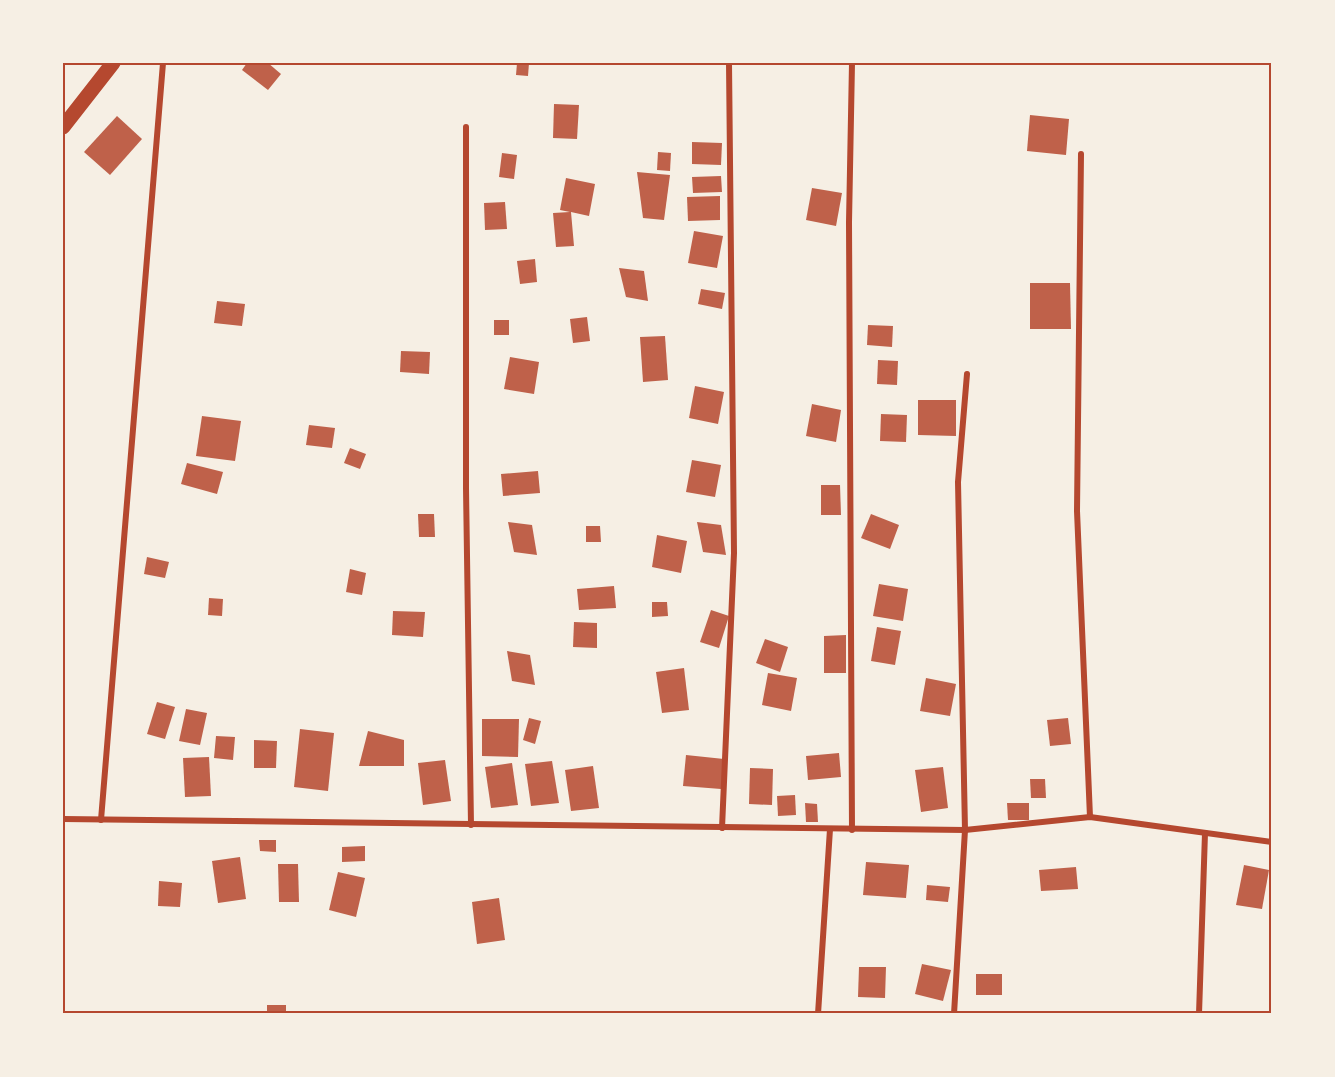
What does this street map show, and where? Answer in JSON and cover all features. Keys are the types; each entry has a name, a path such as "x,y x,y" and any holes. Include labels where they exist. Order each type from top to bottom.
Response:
{"main road":[{"path":"63,127 113,63"}],"street":[{"path":"101,820 163,63"},
{"path":"722,828 734,553 729,63"},
{"path":"852,63 849,246 852,830"},
{"path":"466,127 466,488 471,825"},
{"path":"1081,154 1077,511 1090,818"},
{"path":"954,1014 964,830 958,482 967,374"},
{"path":"63,819 964,830 1090,818 1272,842"},
{"path":"818,1014 830,829"},
{"path":"1199,1014 1205,833"}],"building":[{"path":"247,63 268,63 281,74 268,90 242,70"},
{"path":"517,63 529,63 528,76 516,75"},
{"path":"554,104 579,105 577,139 553,138"},
{"path":"1030,115 1069,119 1066,155 1027,151"},
{"path":"117,116 142,139 110,175 84,152"},
{"path":"692,142 722,143 721,165 692,164"},
{"path":"658,152 671,153 670,171 657,170"},
{"path":"502,153 517,155 514,179 499,177"},
{"path":"637,172 670,175 664,220 643,218"},
{"path":"721,176 722,192 693,193 692,177"},
{"path":"566,178 595,184 589,216 571,212 574,246 556,247 553,213 570,212 560,210"},
{"path":"812,188 842,193 836,226 806,220"},
{"path":"720,196 720,220 688,221 687,197"},
{"path":"505,202 507,229 485,230 484,203"},
{"path":"694,231 723,236 717,268 688,263"},
{"path":"535,259 537,282 520,284 517,261"},
{"path":"619,268 644,271 648,301 626,297"},
{"path":"1030,283 1070,283 1071,329 1030,329"},
{"path":"701,289 725,293 722,309 698,304"},
{"path":"217,301 245,304 242,326 214,323"},
{"path":"587,317 590,341 573,343 570,319"},
{"path":"494,320 509,320 509,335 494,335"},
{"path":"868,325 893,326 892,347 867,345"},
{"path":"665,336 668,380 643,382 640,337"},
{"path":"401,351 430,352 429,374 400,372"},
{"path":"510,357 539,362 534,394 504,389"},
{"path":"878,360 898,361 897,385 877,384"},
{"path":"695,386 724,392 718,424 689,418"},
{"path":"918,400 956,400 956,436 918,435"},
{"path":"812,404 841,410 836,442 806,436"},
{"path":"881,414 907,415 906,442 880,441"},
{"path":"202,416 241,421 235,461 196,456"},
{"path":"309,425 335,428 332,448 306,445"},
{"path":"350,448 366,454 360,469 344,463"},
{"path":"692,460 721,465 715,497 686,492"},
{"path":"187,463 223,472 217,494 181,484"},
{"path":"538,471 540,493 503,496 501,474"},
{"path":"821,485 840,485 841,515 821,515"},
{"path":"418,514 434,514 435,537 419,537"},
{"path":"871,514 899,525 890,549 861,538"},
{"path":"508,522 532,525 537,555 514,552"},
{"path":"697,522 721,525 726,555 703,552"},
{"path":"586,526 600,526 601,542 586,542"},
{"path":"657,535 687,541 681,573 652,567"},
{"path":"147,557 169,562 165,578 144,574"},
{"path":"350,569 366,573 362,595 346,592"},
{"path":"879,584 908,589 903,621 873,616"},
{"path":"614,586 616,608 579,610 577,589"},
{"path":"209,598 223,599 222,616 208,615"},
{"path":"652,602 667,602 668,616 652,617"},
{"path":"711,610 729,616 719,648 700,642"},
{"path":"393,611 425,612 423,637 392,635"},
{"path":"574,622 597,623 597,648 573,647"},
{"path":"877,627 901,631 895,665 871,661"},
{"path":"846,635 846,673 824,673 824,636"},
{"path":"765,639 788,647 780,672 756,663"},
{"path":"507,651 530,655 535,685 512,681"},
{"path":"684,668 689,710 662,713 656,672"},
{"path":"768,673 797,678 791,711 762,705"},
{"path":"926,678 956,684 950,716 920,711"},
{"path":"157,702 175,707 165,739 147,734"},
{"path":"186,709 207,713 200,745 179,741"},
{"path":"529,718 541,721 535,744 523,740"},
{"path":"1068,718 1071,744 1050,746 1047,720"},
{"path":"482,719 519,719 518,757 482,756"},
{"path":"300,729 334,733 328,791 294,787"},
{"path":"368,731 404,740 404,766 359,766"},
{"path":"216,736 235,737 233,760 214,758"},
{"path":"254,740 277,741 276,768 254,768"},
{"path":"839,753 841,777 808,780 806,756"},
{"path":"686,755 724,759 721,789 683,786"},
{"path":"209,757 211,796 185,797 183,758"},
{"path":"445,760 451,801 423,805 418,763"},
{"path":"552,761 559,803 531,806 525,764"},
{"path":"512,763 518,805 491,808 485,767"},
{"path":"593,766 599,808 571,811 565,770"},
{"path":"943,767 948,808 921,812 915,770"},
{"path":"750,768 773,769 772,805 749,804"},
{"path":"1030,779 1045,779 1046,798 1031,798"},
{"path":"795,795 796,815 778,816 777,796"},
{"path":"805,803 817,804 818,822 806,822"},
{"path":"1007,803 1029,803 1029,820 1008,820"},
{"path":"259,840 276,840 276,852 260,851"},
{"path":"365,846 365,861 342,862 342,847"},
{"path":"240,857 246,899 218,903 212,861"},
{"path":"866,862 909,865 906,898 863,895"},
{"path":"278,864 298,864 299,902 279,902"},
{"path":"1244,865 1269,870 1262,909 1236,905"},
{"path":"1076,867 1078,889 1041,891 1039,870"},
{"path":"338,872 365,878 356,917 329,910"},
{"path":"159,881 182,883 180,907 158,906"},
{"path":"927,885 950,887 948,902 926,900"},
{"path":"499,898 505,940 477,944 472,902"},
{"path":"922,964 951,970 943,1001 915,994"},
{"path":"859,967 886,967 885,998 858,997"},
{"path":"976,974 1002,974 1002,995 976,995"},
{"path":"267,1005 286,1005 286,1014 267,1014"}]}
